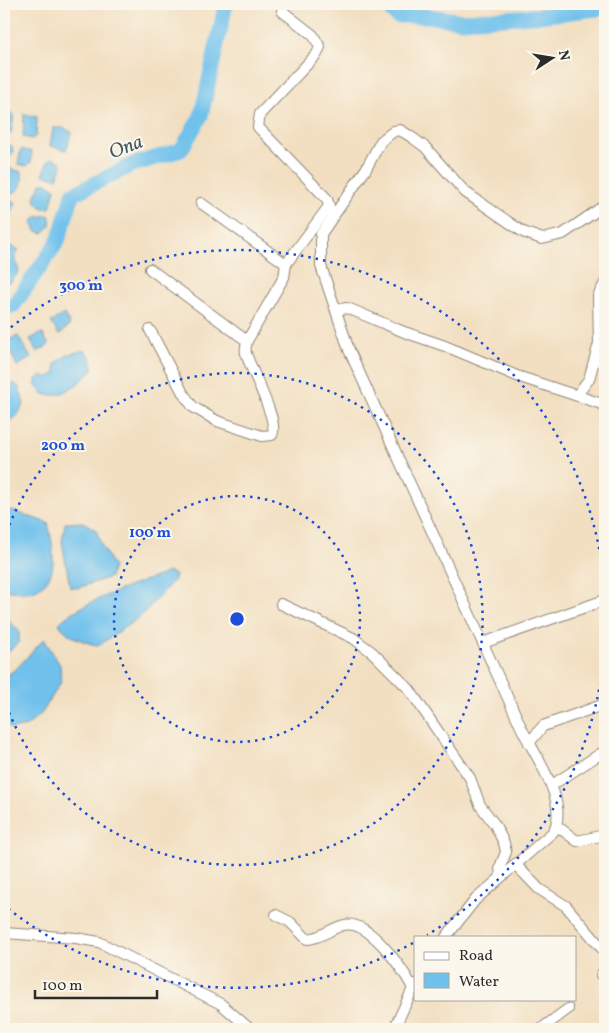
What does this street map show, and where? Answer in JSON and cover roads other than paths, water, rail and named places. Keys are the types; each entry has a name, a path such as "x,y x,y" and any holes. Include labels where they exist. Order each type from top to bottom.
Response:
{"street":[{"path":"150,330 183,393 193,407 217,421 270,437 275,428 260,384 245,352 247,342 284,277 286,264 305,236 327,210 327,199 259,131 257,123 260,114 317,54 320,47 313,35 282,12"},
{"path":"447,936 476,899 553,832 559,818 552,785 529,743 482,643 349,350 321,266 321,234 366,169 381,141 394,130 400,130 425,147 465,192 523,232 535,237 542,239 563,234 605,205"},
{"path":"202,203 286,264"},
{"path":"305,236 322,242"},
{"path":"150,269 247,342"},
{"path":"577,395 589,379 599,343 598,296 605,283"},
{"path":"336,310 347,308 517,376 605,405"},
{"path":"482,643 605,600"},
{"path":"281,604 302,616 353,638 372,652 409,689 470,778 480,805 502,839 506,852 500,867 501,877"},
{"path":"529,743 544,726 605,704"},
{"path":"552,785 600,754 605,753"},
{"path":"557,826 577,841 605,836"},
{"path":"516,864 539,889 566,906 605,952"},
{"path":"276,915 290,922 307,939 346,924 359,926 388,952 414,986 394,1029"},
{"path":"4,933 76,938 99,942 221,1004 250,1029"},
{"path":"541,1029 568,1009"}],"water":[{"path":"4,112 10,112 14,116 11,134 4,132"},
{"path":"24,114 37,117 36,136 32,139 23,137"},
{"path":"53,128 63,128 72,132 66,150 50,146"},
{"path":"4,143 12,146 13,152 8,160 4,160"},
{"path":"21,149 32,152 31,162 27,166 18,164"},
{"path":"52,158 61,162 62,166 57,178 43,175 48,161"},
{"path":"4,167 22,172 21,185 18,190 11,194 4,190"},
{"path":"41,183 47,183 55,189 50,208 42,208 36,202 35,196"},
{"path":"4,198 16,203 7,224 4,225"},
{"path":"49,215 50,225 47,229 43,233 36,231 32,221 37,217"},
{"path":"9,245 19,250 15,256 19,271 11,282 4,283 4,246"},
{"path":"64,314 70,325 59,335 51,322"},
{"path":"42,333 49,345 37,352 30,339"},
{"path":"18,336 31,358 17,366 5,341"},
{"path":"84,350 91,357 93,369 84,379 57,395 41,392 36,386 36,379 41,376 49,377 56,373 55,364 67,355"},
{"path":"14,383 19,387 24,404 17,416 4,426 4,390"},
{"path":"7,509 48,523 53,551 52,570 49,578 43,585 32,591 4,590 4,510"},
{"path":"83,522 96,530 113,566 110,577 78,588 70,587 62,541 65,523"},
{"path":"169,572 175,575 173,581 141,616 98,646 71,635 59,624 67,616 94,601"},
{"path":"4,615 19,631 19,642 4,656"},
{"path":"44,639 60,665 61,682 42,713 27,726 11,729 4,721 4,677 16,669"}],"waterway":[{"name":"Ona","path":"4,308 14,305 58,241 73,194 132,165 181,150 201,116 226,4"},
{"name":"Ona","path":"385,4 396,16 427,16 462,21 547,15 605,8"},
{"name":"Ona","path":"602,8 605,13"}]}
